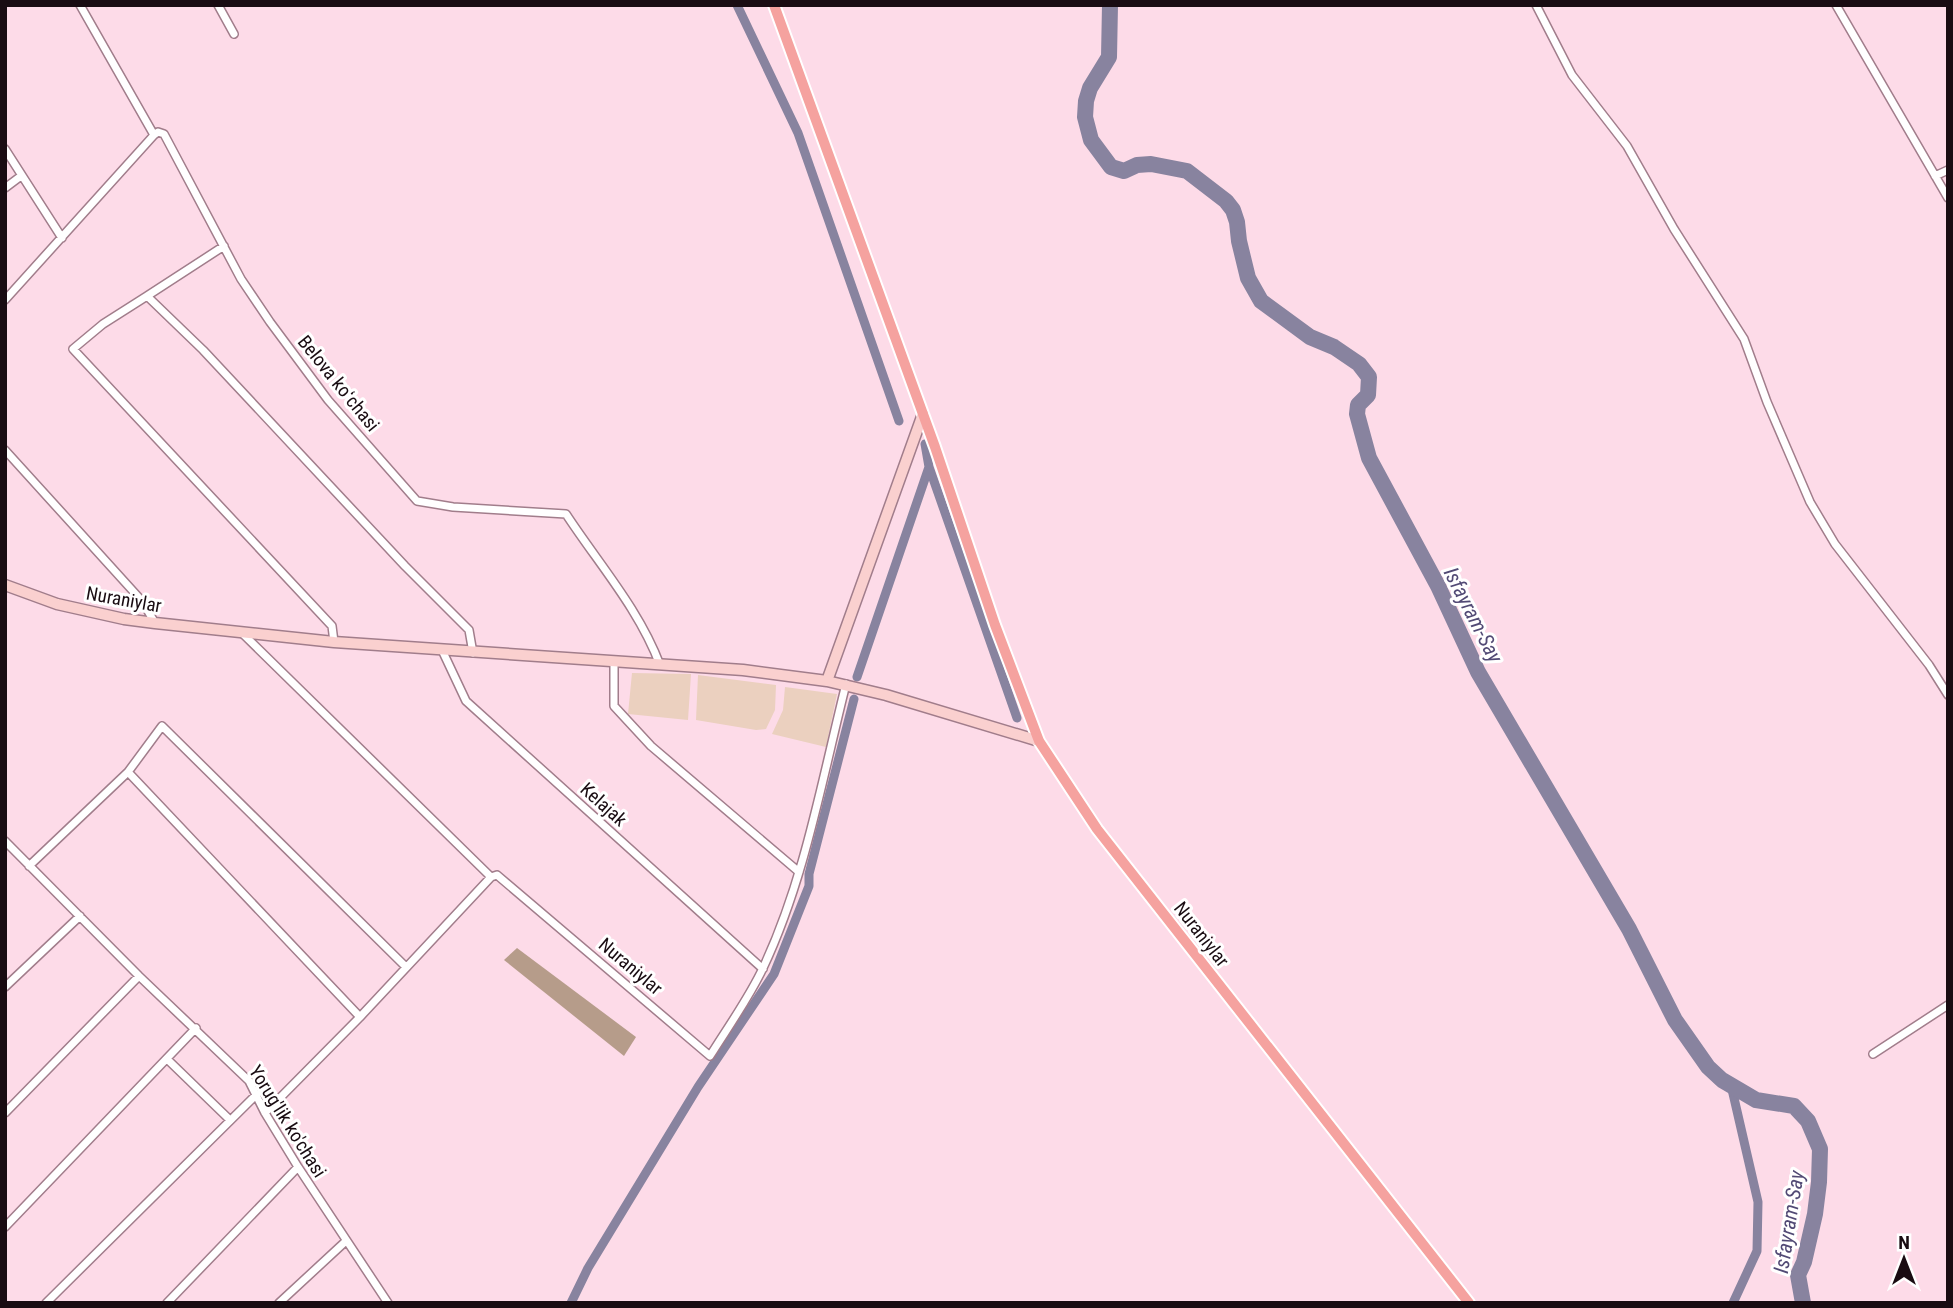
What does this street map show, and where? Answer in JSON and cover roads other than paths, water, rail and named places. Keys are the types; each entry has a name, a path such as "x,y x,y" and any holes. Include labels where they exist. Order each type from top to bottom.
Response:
{"main road":[{"path":"774,5 923,414 995,625 1039,741"},
{"path":"827,681 923,414"},
{"name":"Nuraniylar","path":"5,585 57,604 155,623 334,642 743,670 827,681 846,684 1039,741 1097,829 1469,1303"}],"street":[{"name":"Belova koʻchasi","path":"80,5 154,135 158,132 164,134 241,279 328,400 417,501 453,507 566,514 651,642 660,665"},
{"path":"218,5 234,34"},
{"path":"1536,5 1572,75 1628,146 1674,229 1744,340 1810,502 1835,544 1929,665 1948,695"},
{"path":"1836,5 1948,198"},
{"path":"5,300 154,135"},
{"path":"5,149 62,238"},
{"path":"1935,176 1948,170"},
{"path":"5,188 21,176"},
{"path":"224,246 103,324 73,349 332,626 334,642"},
{"path":"147,296 203,349 405,566 469,630 473,653"},
{"path":"5,450 142,601 155,623"},
{"name":"Nuraniylar","path":"242,632 491,877 497,875 710,1056 763,969 799,872 846,684"},
{"name":"Kelajak","path":"442,650 466,701 763,969"},
{"path":"614,662 614,706 651,746 799,872"},
{"path":"29,866 128,772 162,726 406,967"},
{"path":"128,772 360,1017"},
{"name":"Yorug'lik ko'chasi","path":"5,841 139,976 249,1080 265,1113 298,1167 388,1303"},
{"path":"265,1113 360,1017 491,877"},
{"path":"5,987 79,916"},
{"path":"5,1113 139,976"},
{"path":"1873,1054 1948,1005"},
{"path":"5,1227 196,1028"},
{"path":"167,1059 230,1120"},
{"path":"46,1303 257,1094"},
{"path":"167,1303 298,1167"},
{"path":"279,1303 346,1241"}],"waterway":[{"path":"737,5 798,133 899,421"},
{"name":"Isfayram-Say","path":"1110,5 1109,57 1090,88 1086,101 1085,117 1091,140 1111,167 1124,171 1137,165 1151,164 1187,171 1226,201 1237,222 1248,278 1261,301 1310,337 1334,347 1359,364 1369,377 1368,395 1358,405 1357,414 1369,458 1438,586 1478,672 1629,929 1675,1020 1708,1067 1722,1080 1756,1100 1794,1106 1808,1121 1820,1149 1815,1214 1804,1262 1798,1275 1803,1303"},
{"path":"925,444 929,467 1017,718"},
{"path":"857,677 929,467"},
{"path":"571,1303 588,1268 698,1087 774,974 809,886 809,874 854,699"},
{"path":"1731,1085 1758,1202 1757,1251 1733,1303"}]}
